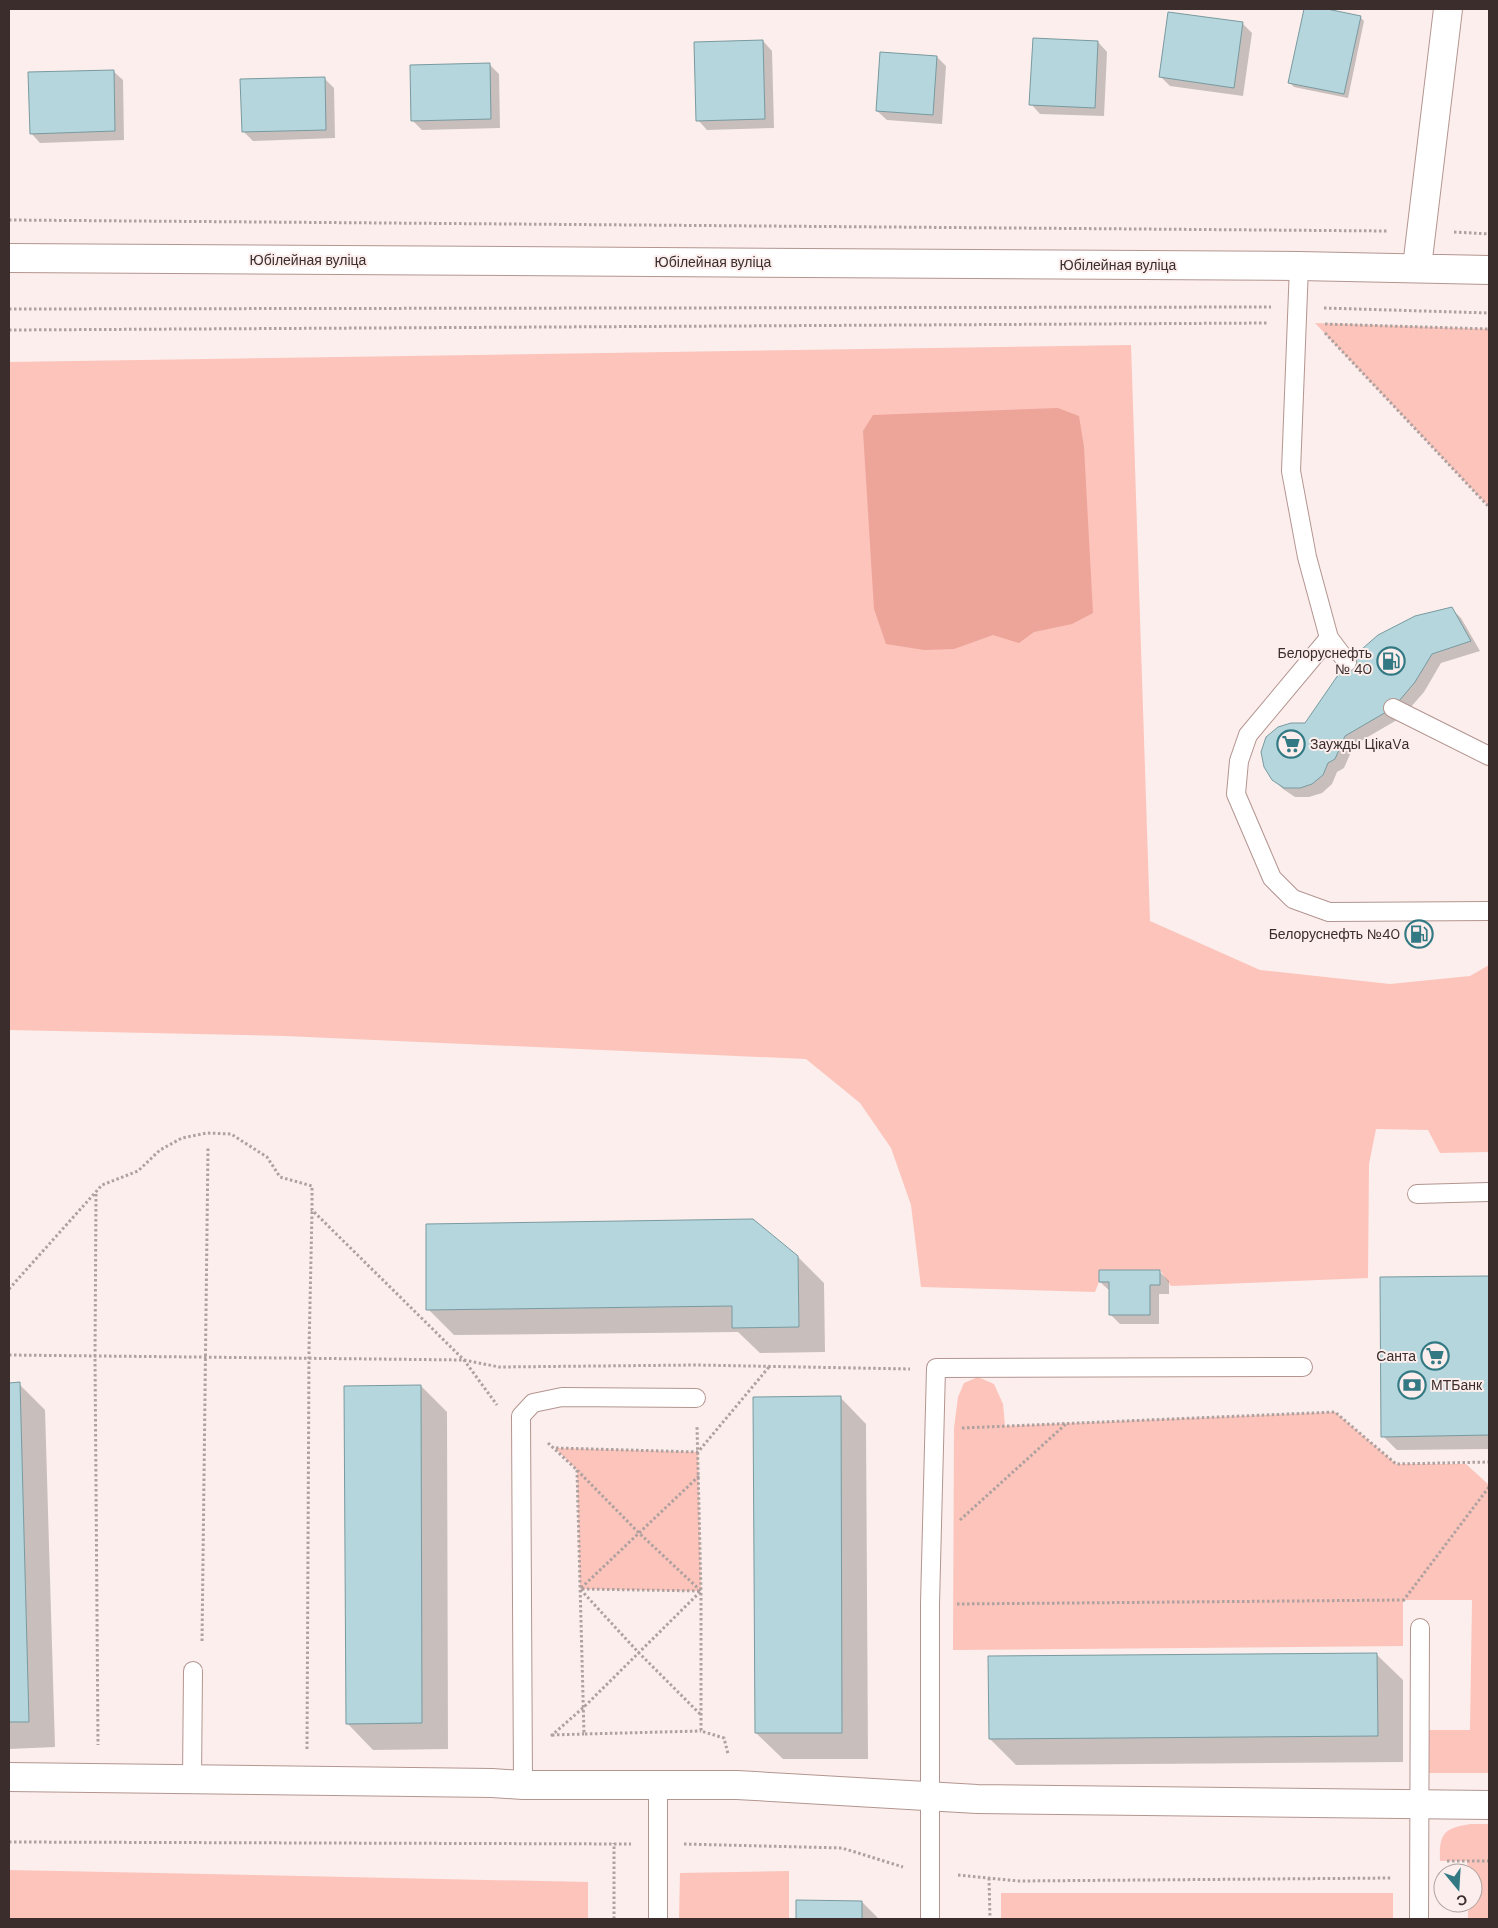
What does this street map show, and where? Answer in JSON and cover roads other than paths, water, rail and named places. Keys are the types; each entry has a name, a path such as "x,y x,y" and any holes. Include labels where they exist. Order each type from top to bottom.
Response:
{"street":[{"path":"1417,267 1448,9"},
{"name":"Юбілейная вуліца","path":"9,258 1299,266 1489,270"},
{"path":"9,1777 492,1783 523,1772 658,1785 737,1785 931,1797 1419,1806 1489,1805"}],"lane":[{"path":"1299,266 1291,471 1307,557 1329,638 1347,662"},
{"path":"1329,638 1248,735 1239,761 1236,794 1272,878 1293,899 1328,912 1489,911"},
{"path":"1393,708 1489,756"},
{"path":"1417,1194 1489,1192"},
{"path":"930,1919 930,1604 936,1368 1303,1366"},
{"path":"523,1772 521,1416 533,1403 562,1397 696,1398"},
{"path":"1419,1919 1420,1628"},
{"path":"192,1779 193,1671"},
{"path":"658,1785 658,1919"}],"place":[{"name":"Белоруснефть № 40","path":"1391,661"},
{"name":"Заужды ЦікаVа","path":"1291,744"},
{"name":"Белоруснефть №40","path":"1419,934"},
{"name":"Санта","path":"1435,1356"},
{"name":"МТБанк","path":"1412,1385"}]}
